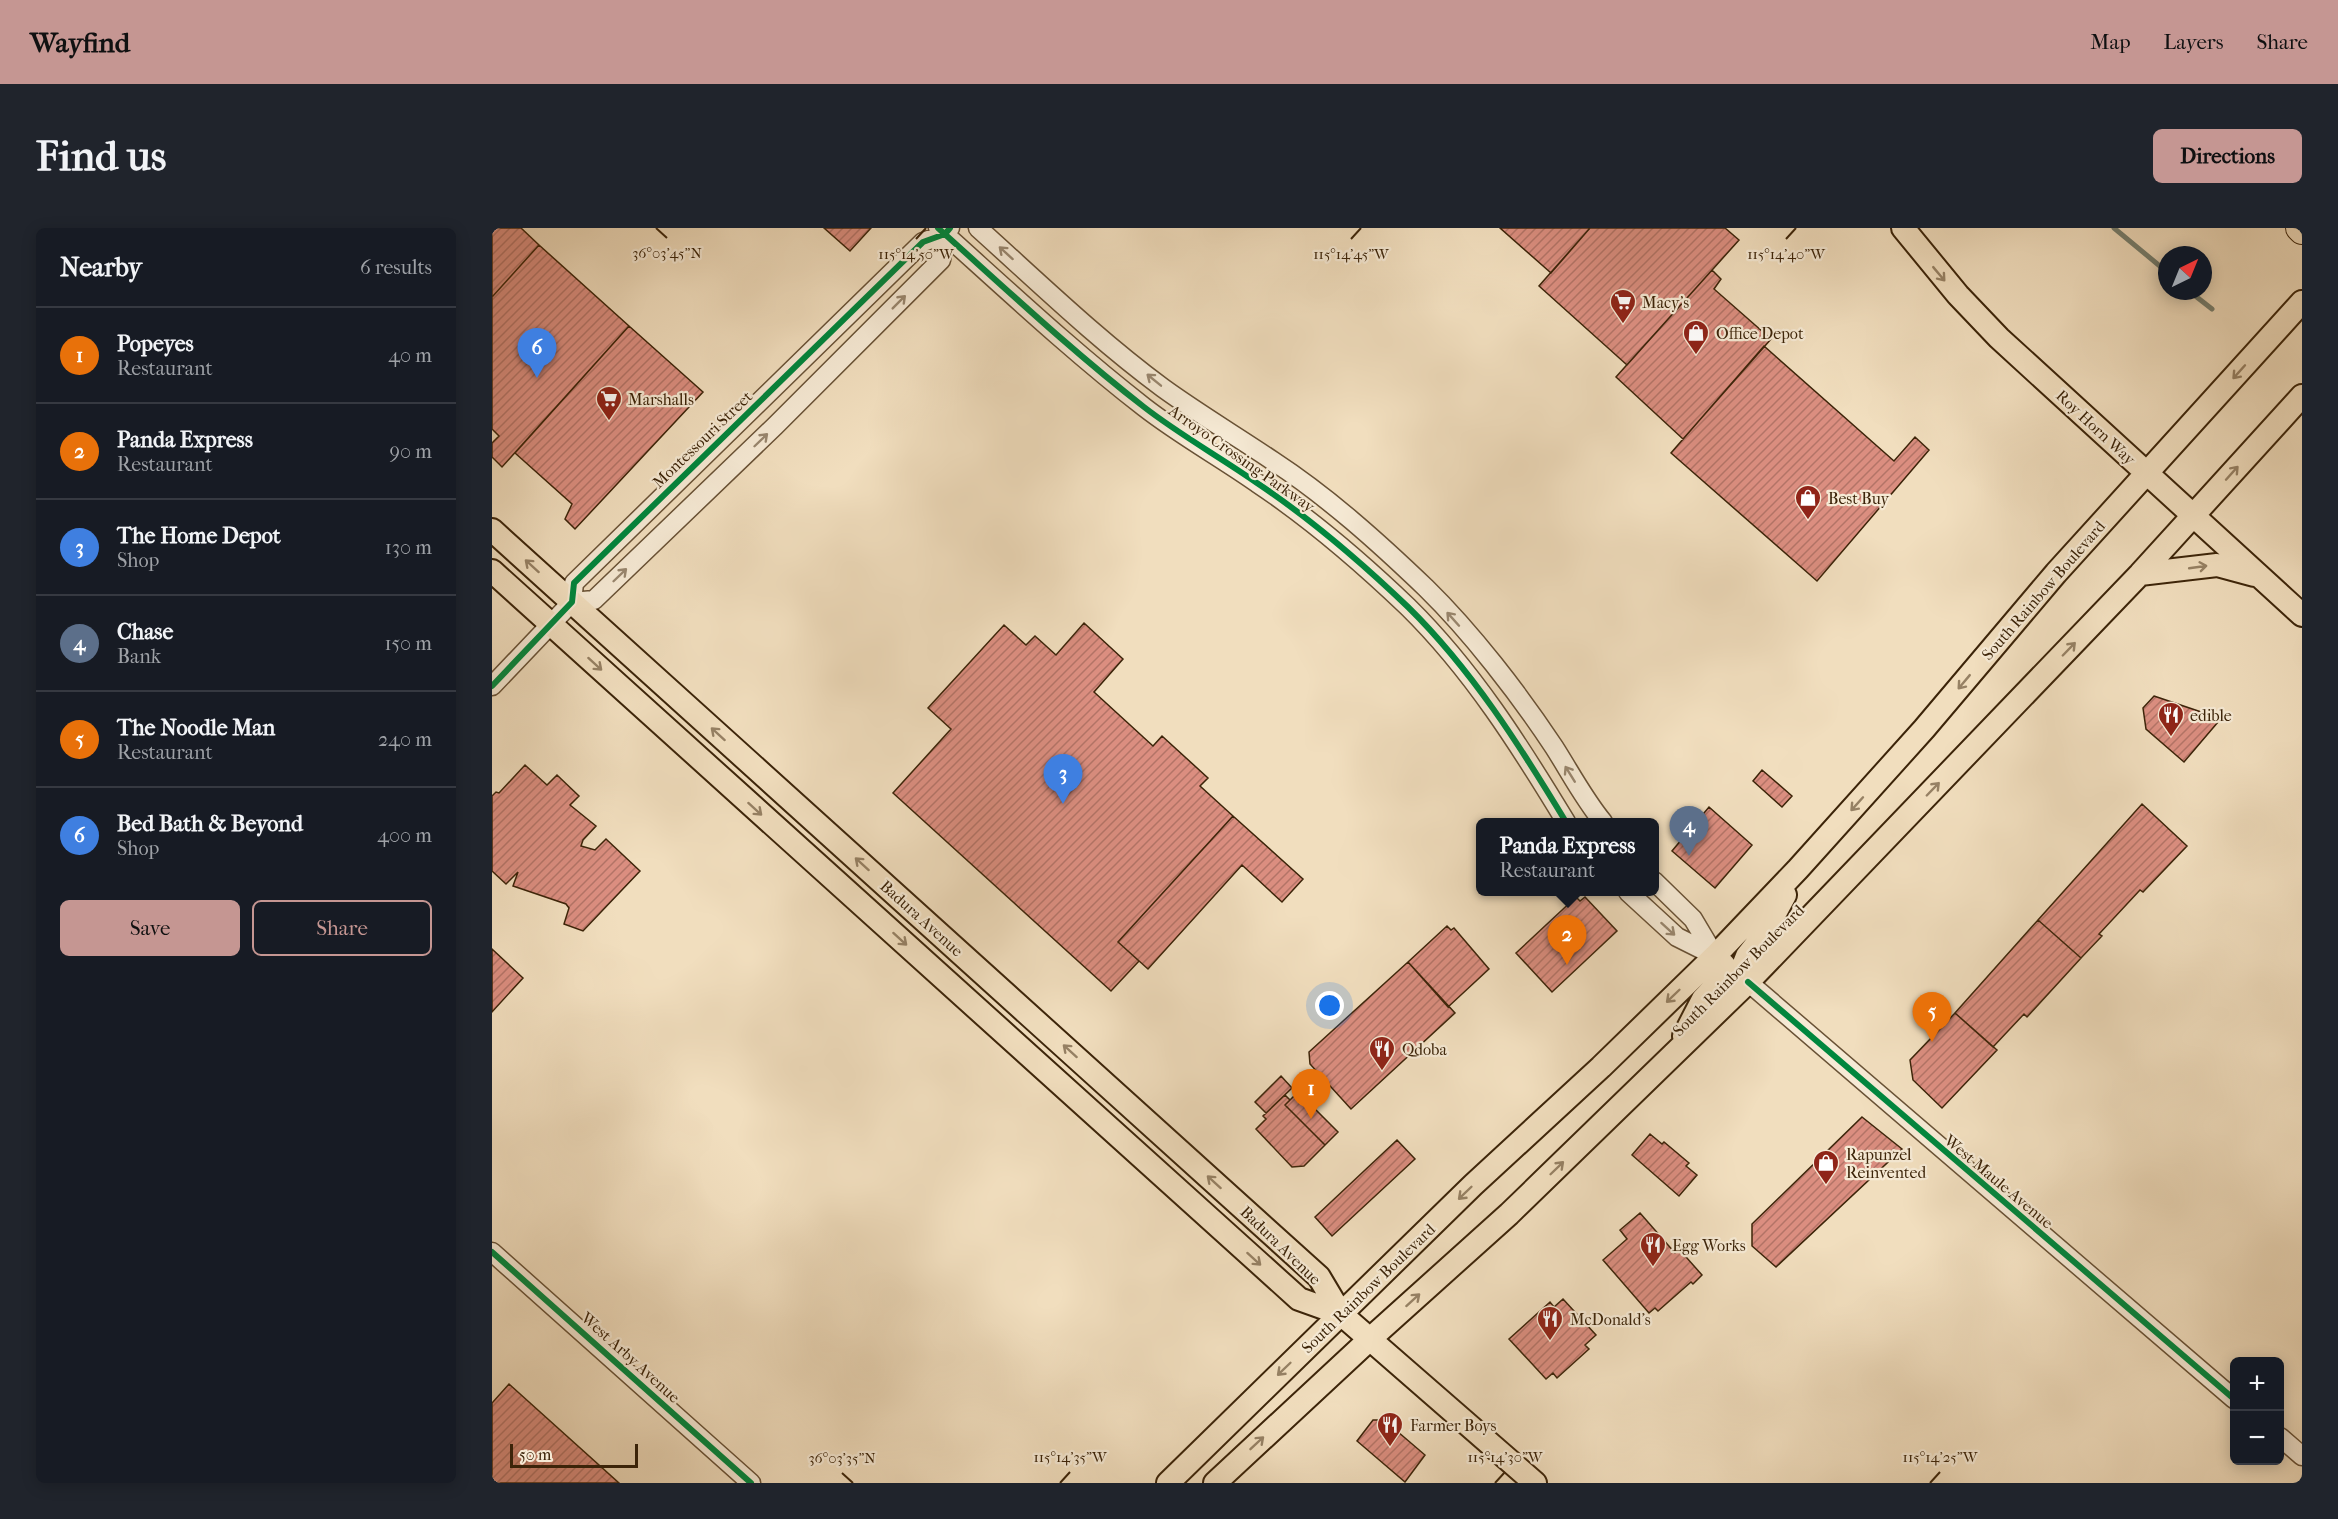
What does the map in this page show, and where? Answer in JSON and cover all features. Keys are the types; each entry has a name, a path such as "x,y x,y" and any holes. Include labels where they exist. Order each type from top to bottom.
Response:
{"highway":[{"path":"2299,228 2302,231"}],"main road":[{"name":"Roy Horn Way","path":"1903,228 1958,295 1999,338 2302,615"},
{"name":"South Rainbow Boulevard","path":"1168,1483 1473,1185 1592,1075 1715,956 1798,869 1924,729 2056,573 2302,302"},
{"name":"South Rainbow Boulevard","path":"1215,1483 1509,1214 1748,982 2140,574 2302,396"},
{"name":"Badura Avenue","path":"492,531 1319,1277 1341,1314 1535,1483"},
{"path":"2140,574 2217,565 2259,577"},
{"name":"Badura Avenue","path":"492,571 1299,1299 1341,1314"},
{"path":"1748,982 1743,966 1746,956 1762,937 1798,869"},
{"path":"1675,1053 1704,999 1723,978 1724,965 1715,956"},
{"path":"1120,1138 1141,1116"}],"street":[{"name":"Arroyo Crossing Parkway","path":"978,228 1096,333 1161,386 1213,423 1274,461 1354,522 1428,590 1494,665 1553,746 1600,818"},
{"name":"Arroyo Crossing Parkway","path":"945,230 1031,312 1137,401 1198,445 1259,483 1337,542 1409,608 1474,682 1526,755 1564,818"},
{"path":"572,602 594,600 775,426 941,260 945,230"},
{"name":"Montessouri Street","path":"492,686 572,602 574,583 923,242 945,230"},
{"path":"1659,886 1693,919 1715,956"},
{"path":"1633,896 1677,937 1715,956"},
{"name":"West Maule Avenue","path":"1748,982 2230,1395"},
{"name":"West Arby Avenue","path":"492,1252 752,1483"},
{"path":"2284,1440 2302,1456"}],"building":[{"path":"492,228 521,228 539,245 492,297"},
{"path":"824,228 871,228 850,251"},
{"path":"1500,228 1590,228 1551,273"},
{"name":"Macy's","path":"1590,228 1725,228 1739,240 1627,365 1539,286"},
{"path":"539,245 629,326 502,467 492,457 492,443 499,436 492,429 492,297"},
{"name":"Office Depot","path":"1712,270 1721,279 1714,289 1771,339 1683,439 1616,377"},
{"name":"Marshalls","path":"629,326 703,392 575,529 565,519 572,504 515,453"},
{"name":"Best Buy","path":"1764,346 1894,461 1915,437 1929,450 1817,581 1671,453"},
{"path":"1084,623 1123,659 1094,692 1153,746 1162,736 1208,778 1200,786 1233,816 1118,942 1139,961 1111,991 893,793 951,729 928,708 1004,625 1026,645 1035,636 1056,655"},
{"path":"2154,696 2210,715 2218,722 2184,762 2146,729 2143,708"},
{"path":"525,765 547,785 557,775 579,796 570,805 596,826 583,840 581,846 595,850 606,839 640,871 583,931 564,924 569,908 566,904 513,886 518,872 506,884 492,871 492,796 496,792 499,793"},
{"path":"1762,770 1792,796 1782,807 1753,781"},
{"path":"2142,804 2187,846 2143,892 2140,890 2099,934 2102,936 2081,958 2038,920"},
{"path":"1709,807 1752,845 1715,888 1672,851"},
{"path":"1233,816 1303,879 1282,902 1242,865 1148,969 1118,942"},
{"path":"1576,897 1580,901 1585,897 1617,931 1552,992 1516,953"},
{"path":"2038,920 2081,958 2027,1017 2024,1014 1993,1047 1955,1013"},
{"path":"1447,926 1451,930 1454,928 1489,969 1448,1007 1408,962"},
{"path":"492,949 523,978 492,1012"},
{"path":"1408,962 1455,1013 1351,1109 1310,1064 1309,1052"},
{"path":"1955,1013 1997,1050 1942,1108 1913,1080 1910,1060"},
{"path":"1281,1076 1292,1088 1266,1113 1255,1102"},
{"path":"1298,1092 1338,1132 1325,1145 1285,1105"},
{"path":"1285,1095 1290,1100 1285,1105 1325,1145 1304,1166 1292,1167 1256,1129 1266,1119 1263,1116"},
{"name":"Rapunzel Reinvented","path":"1862,1117 1902,1149 1776,1267 1752,1246 1752,1224"},
{"path":"1650,1134 1662,1144 1664,1142 1689,1163 1686,1166 1697,1175 1679,1196 1632,1155"},
{"path":"1397,1140 1415,1159 1332,1236 1315,1217"},
{"name":"Egg Works","path":"1640,1213 1675,1253 1679,1249 1702,1275 1658,1311 1655,1308 1649,1313 1603,1260 1627,1239 1620,1230"},
{"name":"McDonald's","path":"1563,1299 1596,1335 1585,1345 1589,1349 1557,1378 1553,1373 1546,1379 1509,1339 1550,1302 1554,1307"},
{"path":"509,1384 619,1483 492,1483 492,1403"},
{"name":"Farmer Boys","path":"1373,1420 1384,1420 1425,1455 1405,1482 1357,1441"}],"waterway":[{"path":"2114,228 2158,265"},
{"path":"2200,300 2212,309"}],"cycle path":[{"path":"938,228 1117,386 1172,427 1297,511 1354,557 1408,607 1453,656 1494,710 1564,818"},
{"path":"492,686 572,602 574,583 923,242 945,234 950,228"},
{"path":"1748,982 2230,1396"},
{"path":"492,1252 751,1483"}],"place":[{"name":"Macy's","path":"1623,325"},
{"name":"Office Depot","path":"1696,356"},
{"name":"Bed Bath & Beyond","path":"537,378"},
{"name":"Marshalls","path":"609,422"},
{"name":"Best Buy","path":"1808,521"},
{"name":"edible","path":"2171,738"},
{"name":"The Home Depot","path":"1063,804"},
{"name":"Chase","path":"1689,856"},
{"name":"Panda Express","path":"1567,965"},
{"name":"The Noodle Man","path":"1932,1042"},
{"name":"Qdoba","path":"1382,1072"},
{"name":"Popeyes","path":"1311,1119"},
{"name":"Rapunzel Reinvented","path":"1826,1186"},
{"name":"Egg Works","path":"1653,1268"},
{"name":"McDonald's","path":"1550,1342"},
{"name":"Farmer Boys","path":"1390,1448"}]}
